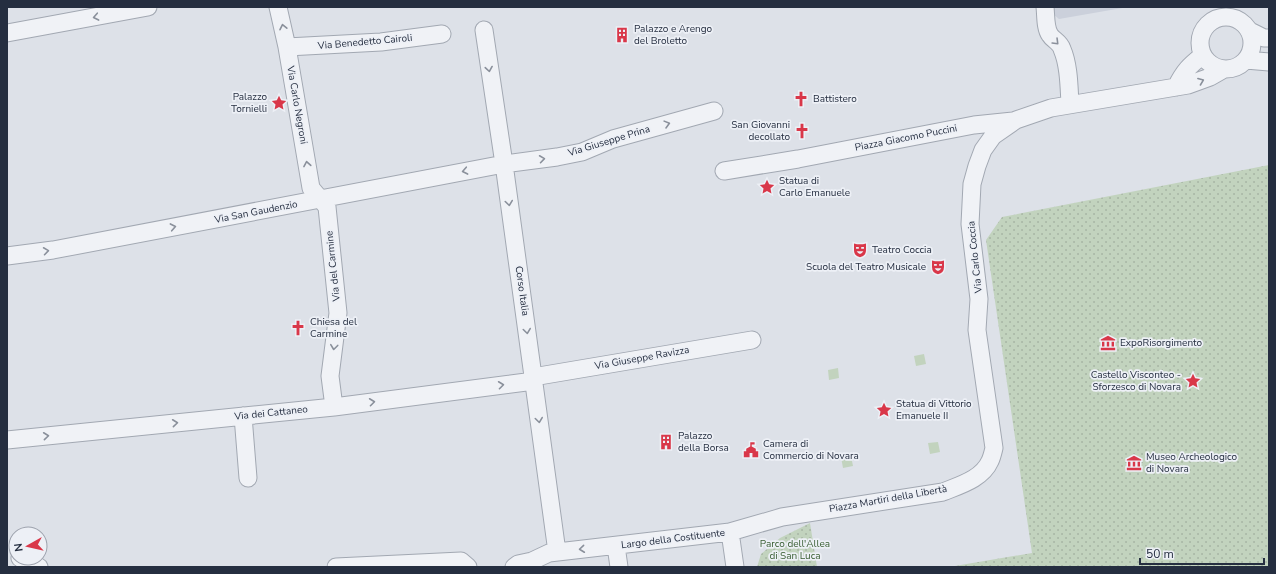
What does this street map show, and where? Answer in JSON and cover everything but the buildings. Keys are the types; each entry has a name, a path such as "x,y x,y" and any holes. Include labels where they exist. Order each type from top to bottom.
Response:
{"street":[{"path":"7,33 148,7"},
{"name":"Via Carlo Negroni","path":"278,7 287,47 311,188 321,199"},
{"path":"1045,7 1050,36 1060,44 1062,49 1068,77 1070,104"},
{"path":"1228,12 1245,24 1250,31 1252,46 1250,54 1240,66 1232,69 1215,67 1208,62 1200,48 1204,28 1208,23 1228,12"},
{"name":"Corso Italia","path":"484,30 504,164 557,552"},
{"path":"1250,31 1264,38 1269,38"},
{"name":"Via Benedetto Cairoli","path":"287,47 381,42 442,34"},
{"path":"1176,87 1183,72 1203,55"},
{"path":"1246,60 1269,62"},
{"name":"Via Carlo Coccia","path":"979,299 970,224 972,184 976,166 983,150 993,136 1016,120 1051,108 1195,83 1210,78 1224,69"},
{"name":"Via Giuseppe Prina","path":"504,164 582,152 613,139 714,111"},
{"name":"Piazza Giacomo Puccini","path":"724,171 974,125 1016,120"},
{"name":"Via San Gaudenzio","path":"7,256 53,250 504,164"},
{"name":"Via del Carmine","path":"321,199 327,207 338,313 330,376 334,407"},
{"name":"Piazza Martiri della Libertà","path":"782,517 944,492 967,483 980,474 990,461 994,448 977,330 979,299"},
{"name":"Via Giuseppe Ravizza","path":"534,379 752,340"},
{"name":"Via dei Cattaneo","path":"7,440 334,407 534,379"},
{"path":"243,416 248,478"},
{"name":"Largo della Costituente","path":"514,567 518,564 532,561 549,553 730,532 782,517"},
{"name":"Largo della Costituente","path":"730,532 735,567"},
{"path":"616,546 619,567"},
{"path":"336,567 464,564"}],"shaded area":[{"path":"1052,7 1128,7 1059,19 1053,14"}],"green space":[{"path":"1269,165 1269,567 949,567 1032,553 986,240 1002,217"},
{"path":"924,354 926,364 916,366 914,356"},
{"path":"838,368 839,378 829,380 828,370"},
{"path":"938,442 940,452 930,454 928,443"},
{"path":"851,456 853,466 843,468 841,457"},
{"name":"Parco dell'Allea di San Luca","path":"810,523 817,567 757,567 761,554 780,538"}],"place":[{"name":"Palazzo e Arengo del Broletto","path":"622,35"},
{"name":"Battistero","path":"801,99"},
{"name":"Palazzo Tornielli","path":"279,103"},
{"name":"San Giovanni decollato","path":"802,131"},
{"name":"Statua di Carlo Emanuele","path":"767,187"},
{"name":"Teatro Coccia","path":"860,250"},
{"name":"Scuola del Teatro Musicale","path":"938,267"},
{"name":"Chiesa del Carmine","path":"298,328"},
{"name":"ExpoRisorgimento","path":"1108,343"},
{"name":"Castello Visconteo - Sforzesco di Novara","path":"1193,381"},
{"name":"Statua di Vittorio Emanuele II","path":"884,410"},
{"name":"Palazzo della Borsa","path":"666,442"},
{"name":"Camera di Commercio di Novara","path":"751,450"},
{"name":"Museo Archeologico di Novara","path":"1134,463"}]}
